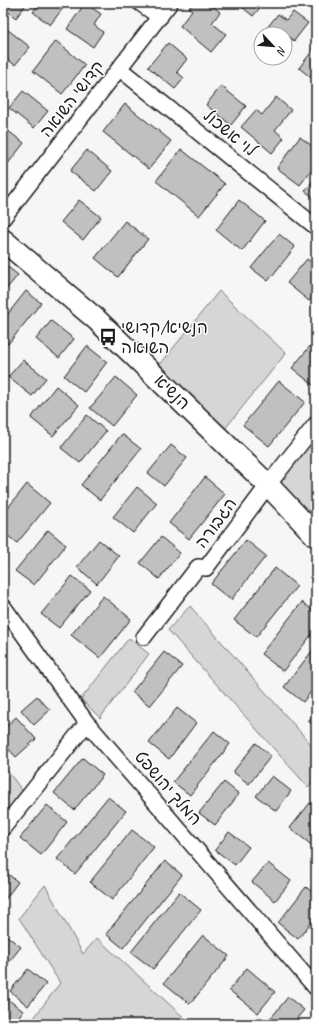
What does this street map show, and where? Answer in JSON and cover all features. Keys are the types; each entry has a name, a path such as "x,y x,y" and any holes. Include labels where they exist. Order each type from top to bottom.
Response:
{"street":[{"path":"140,3 160,17"},
{"name":"קדושי השואה","path":"3,218 170,3"},
{"name":"לוי אשכול","path":"120,69 316,227"},
{"name":"הנשיא","path":"3,240 97,320 268,485 316,536"},
{"name":"הגבורה","path":"144,637 198,567 206,568 316,424"},
{"name":"המלך יהושפט","path":"3,606 87,723 316,988"},
{"path":"3,828 87,723"}],"shaded area":[{"path":"219,291 286,353 224,430 158,367"},
{"path":"316,434 316,528 276,485"},
{"path":"190,606 316,750 316,777 308,787 168,630"},
{"path":"129,638 149,654 100,718 81,699"},
{"path":"3,765 24,793 3,819"},
{"path":"45,885 83,954 97,938 191,1024 38,1024 33,1019 60,983 19,918"}],"building":[{"path":"5,3 27,3 16,18 3,8"},
{"path":"40,3 67,3 50,25 33,12"},
{"path":"85,3 101,14 94,25 103,32 93,47 67,29"},
{"path":"194,3 209,3 220,12 212,23 226,34 211,52 180,26 192,10 189,8"},
{"path":"237,3 264,3 253,16"},
{"path":"293,12 308,23 294,41 293,26 268,26 278,14 286,20"},
{"path":"3,26 30,47 15,65 3,56"},
{"path":"56,41 85,65 62,94 33,71"},
{"path":"168,43 187,59 177,72 184,78 175,89 148,67"},
{"path":"316,46 316,77 314,80 299,68"},
{"path":"221,86 246,106 231,125 206,105"},
{"path":"23,91 48,111 34,128 9,108"},
{"path":"276,97 291,110 275,130 284,138 272,153 241,127 256,110 262,115"},
{"path":"125,104 171,141 149,169 103,132"},
{"path":"3,127 24,143 3,170"},
{"path":"300,137 316,149 316,164 300,185 277,168"},
{"path":"181,149 225,184 199,216 156,181"},
{"path":"87,150 112,171 96,191 70,171"},
{"path":"316,177 316,199 305,191"},
{"path":"79,200 101,217 83,240 61,222"},
{"path":"239,200 265,221 242,251 216,230"},
{"path":"125,221 148,239 118,277 95,258"},
{"path":"279,234 295,247 268,281 251,268"},
{"path":"307,259 316,266 316,292 309,301 287,283"},
{"path":"3,263 18,275 3,293"},
{"path":"26,291 41,303 8,344 3,340 3,320"},
{"path":"51,321 74,339 59,358 36,339"},
{"path":"316,339 316,381 313,385 292,368"},
{"path":"87,346 107,362 84,392 64,376"},
{"path":"23,360 46,378 32,396 8,377"},
{"path":"116,377 137,395 112,426 90,408"},
{"path":"279,381 305,402 269,446 243,425"},
{"path":"56,386 79,405 53,436 31,418"},
{"path":"3,407 8,410 3,416"},
{"path":"87,415 106,431 80,463 61,448"},
{"path":"122,434 141,449 100,500 81,485"},
{"path":"171,445 187,458 164,486 148,473"},
{"path":"205,477 225,494 189,539 169,523"},
{"path":"27,484 50,503 17,543 3,532 3,514"},
{"path":"137,487 157,503 133,533 113,517"},
{"path":"48,530 66,545 34,585 15,571"},
{"path":"161,537 180,553 159,579 140,563"},
{"path":"99,540 119,556 97,584 77,567"},
{"path":"246,540 266,556 231,600 211,584"},
{"path":"275,568 297,586 256,637 234,620"},
{"path":"72,576 90,590 59,628 41,614"},
{"path":"103,596 131,619 100,658 71,635"},
{"path":"302,602 316,613 316,629 283,671 261,654"},
{"path":"316,646 316,685 303,702 284,687"},
{"path":"164,652 182,666 150,706 132,692"},
{"path":"37,696 50,710 34,725 21,710"},
{"path":"177,708 196,723 169,759 149,743"},
{"path":"316,712 316,727 308,721"},
{"path":"16,717 36,739 16,757 3,743 3,729"},
{"path":"214,731 230,744 190,795 173,782"},
{"path":"256,743 271,756 249,784 233,772"},
{"path":"83,758 103,775 74,810 54,793"},
{"path":"272,776 291,791 276,811 256,796"},
{"path":"224,782 239,794 215,825 199,813"},
{"path":"108,797 126,811 75,874 57,859"},
{"path":"310,803 316,807 316,845 314,847 290,828"},
{"path":"47,805 67,822 41,855 20,838"},
{"path":"132,830 154,847 112,900 90,882"},
{"path":"229,832 249,847 235,865 215,850"},
{"path":"165,861 182,875 123,948 106,934"},
{"path":"268,863 291,881 275,901 252,882"},
{"path":"3,870 18,882 3,902"},
{"path":"306,887 316,895 316,916 298,939 278,923"},
{"path":"179,892 201,910 153,969 131,952"},
{"path":"3,933 21,947 3,969"},
{"path":"203,935 229,956 190,1004 164,983"},
{"path":"247,968 275,992 258,1013 229,990"},
{"path":"28,969 46,984 28,1006 10,991"},
{"path":"5,997 23,1011 13,1024 3,1024 3,1000"},
{"path":"288,997 304,1010 292,1024 266,1024"}],"place":[{"name":"הנשיא/קדושי השואה","path":"108,337"}]}
